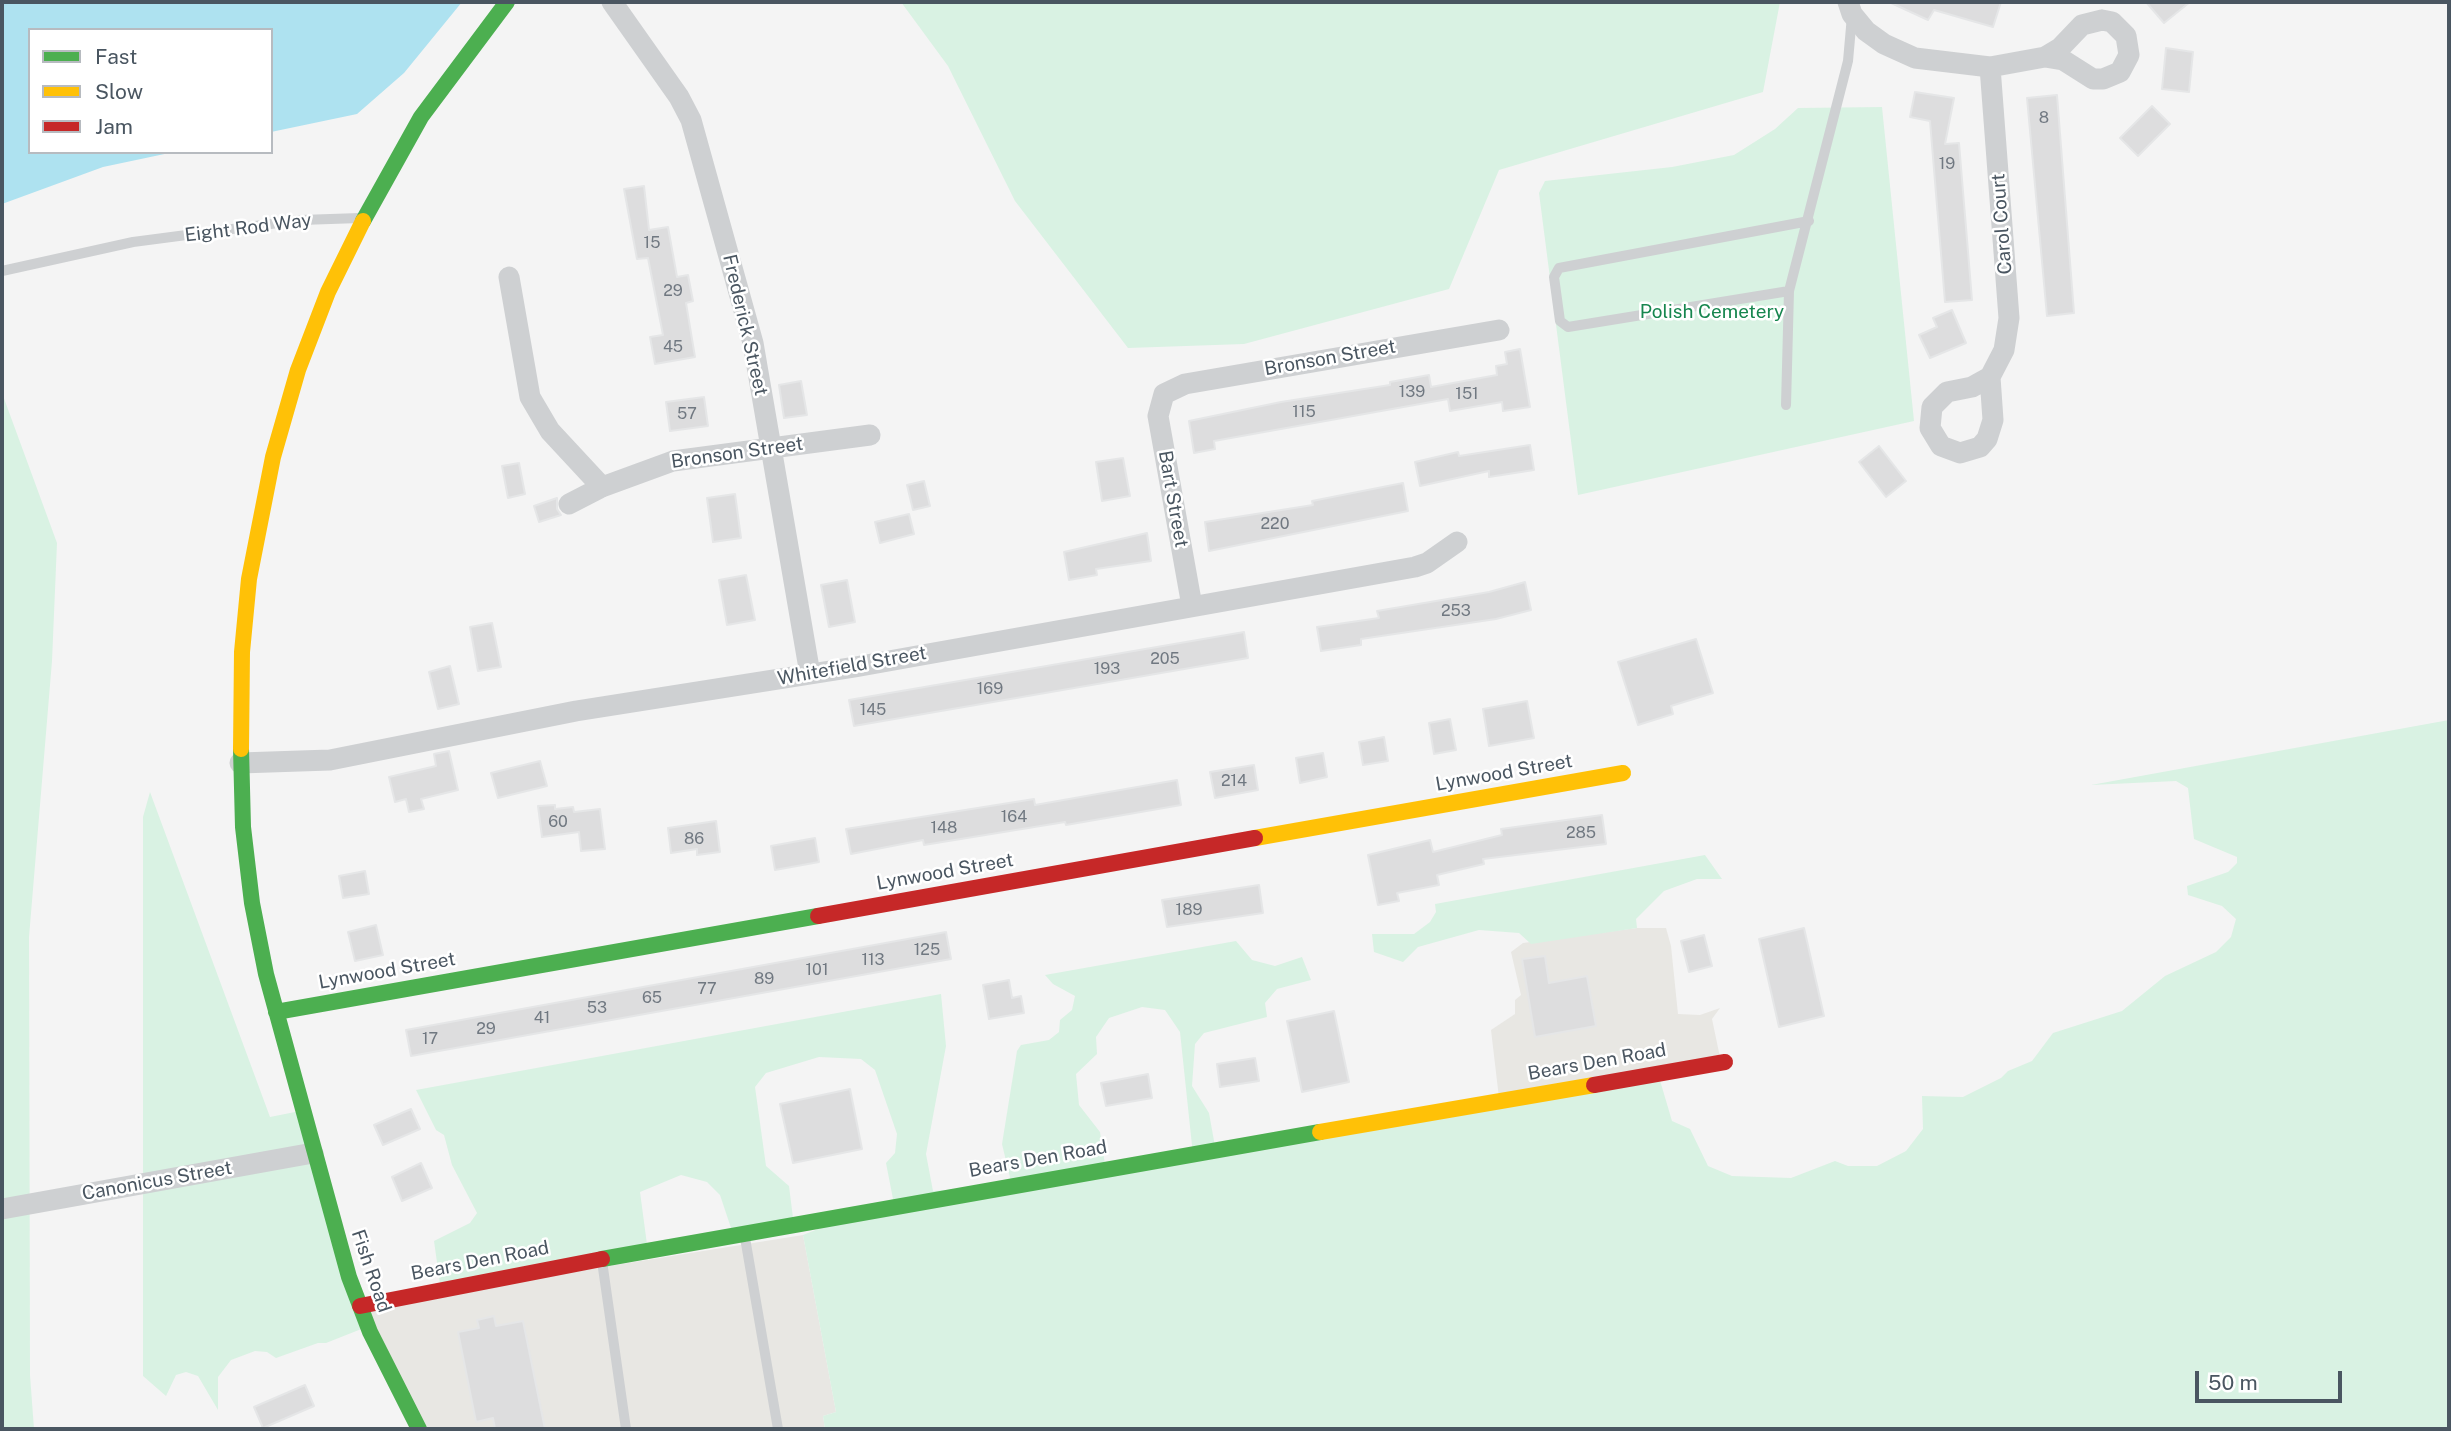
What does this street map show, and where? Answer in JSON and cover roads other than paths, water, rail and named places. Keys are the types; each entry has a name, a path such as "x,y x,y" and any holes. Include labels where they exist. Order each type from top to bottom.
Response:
{"street":[{"name":"Fish Road","path":"419,1429 360,1306 303,1118 276,1012 249,879 240,762 242,652 263,500 298,370 328,292 363,218 421,117 507,2"},
{"name":"Frederick Street","path":"612,2 679,97 691,120 752,343 810,674"},
{"path":"1850,8 1875,37 1907,55 1942,64 1990,67 2045,57"},
{"name":"Carol Court","path":"1990,67 2009,318 2004,350 1990,377"},
{"path":"509,277 530,397 550,431 602,487"},
{"name":"Bronson Street","path":"1164,394 1185,384 1499,330"},
{"name":"Bart Street","path":"1164,394 1158,416 1192,606"},
{"name":"Bronson Street","path":"569,504 602,487 673,461 870,435"},
{"name":"Whitefield Street","path":"240,762 330,760 576,711 810,674 1415,567 1427,563 1457,542"},
{"name":"Lynwood Street","path":"276,1012 1623,773"},
{"name":"Bears Den Road","path":"360,1306 744,1231 1725,1062"},
{"name":"Canonicus Street","path":"2,1209 313,1153"}],"lane":[{"path":"1786,405 1789,291 1848,61 1850,8"},
{"name":"Eight Rod Way","path":"2,271 133,242 301,220 363,218"},
{"path":"1789,291 1568,327 1560,321 1553,277 1559,268 1809,221"},
{"path":"744,1231 778,1429"},
{"path":"602,1258 626,1429"}],"water":[{"path":"2,2 462,2 404,73 357,114 273,132 273,28 28,28 28,154 165,154 103,167 2,204"}],"park label":[{"name":"Polish Cemetery","path":"1712,312"}]}
